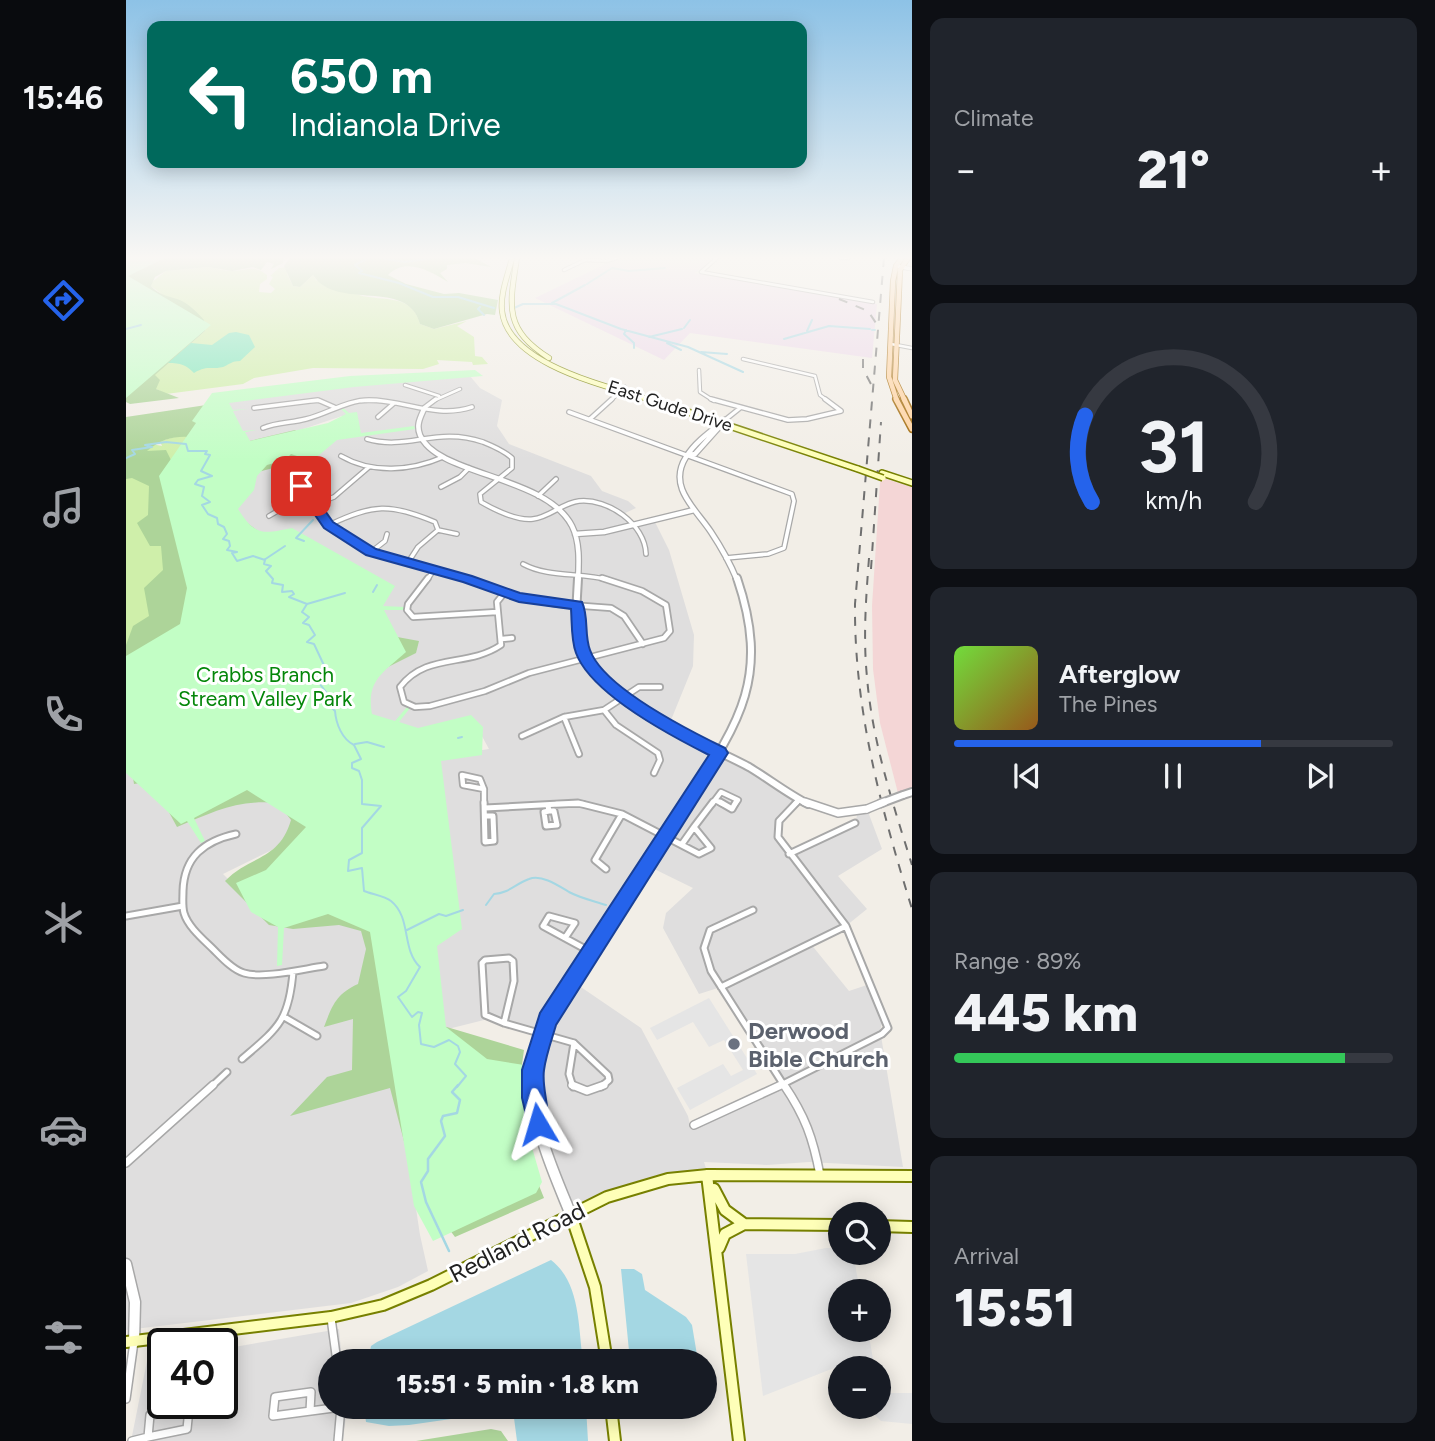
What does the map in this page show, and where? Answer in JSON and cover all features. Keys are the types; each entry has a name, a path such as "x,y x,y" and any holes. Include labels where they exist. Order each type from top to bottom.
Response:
{"main road":[{"path":"509,325 516,337"},
{"path":"513,325 516,337"},
{"path":"894,325 892,359 895,380 899,398 912,429"},
{"name":"East Gude Drive","path":"516,337 535,356 551,364 912,485"},
{"path":"899,398 912,416"},
{"path":"710,1175 719,1205 744,1224 828,1225"},
{"path":"710,1175 739,1441"},
{"name":"Redland Road","path":"130,1342 331,1317 383,1305 430,1285 607,1197 668,1179 710,1175 912,1176"},
{"path":"571,1215 594,1274 602,1306 606,1349"},
{"path":"718,1256 725,1234 744,1224"},
{"path":"891,1226 912,1227"},
{"path":"612,1419 615,1441"}],"street":[{"path":"893,345 912,348"},
{"path":"699,369 698,388 703,396 740,408 793,420 841,411 820,395 815,376 743,359"},
{"path":"405,385 440,396"},
{"path":"460,388 440,396 424,409 418,423 423,438 443,457 501,478 558,509 575,534 577,605 583,652 603,681 623,698 818,808 837,813 867,809 912,792"},
{"path":"589,420 624,388"},
{"path":"899,398 911,398"},
{"path":"254,408 318,400 334,408"},
{"path":"263,428 310,418 334,408 363,401 457,411 472,407"},
{"path":"378,417 394,403"},
{"path":"571,1215 544,1145 533,1098 533,1070 542,1034 554,1008 719,753 735,727 746,701 754,659 747,608 726,558 685,496 679,481 680,469 703,438 740,408"},
{"path":"569,412 792,494 794,501 784,548 768,554 726,558"},
{"path":"367,439 375,442 397,442 459,435 501,450 508,453 514,462 512,468 480,494 481,502 527,519 537,518 576,501 586,501 623,514 634,525 646,546 646,554"},
{"path":"341,456 370,466 413,468 443,457"},
{"path":"313,505 334,497 370,466"},
{"path":"441,487 460,477 470,467"},
{"path":"286,475 301,486 328,525 371,552 540,602 601,606 616,610 624,616 643,643"},
{"path":"537,496 556,479"},
{"path":"269,516 288,505 310,498"},
{"path":"328,525 364,508 382,505 431,520 438,525 438,530"},
{"path":"575,534 604,532 695,511"},
{"path":"438,530 457,534"},
{"path":"407,564 418,547 438,530"},
{"path":"371,552 385,541 387,534"},
{"path":"505,592 497,602 501,645 489,654 468,660 438,662 410,676 400,687 401,698 415,707 430,706 485,691 529,673 664,638 670,631 666,605 662,600 594,576 540,572 523,565"},
{"path":"434,570 408,604 407,610 411,615 429,618 497,612"},
{"path":"502,639 512,638"},
{"path":"522,736 564,717 604,710 639,687 660,687"},
{"path":"604,710 615,725 658,753 660,760 654,774"},
{"path":"564,717 579,754"},
{"path":"484,789 485,842 494,841 493,816 485,816"},
{"path":"694,1125 785,1083 870,1040 888,1028 846,926 780,842 777,827 779,821 800,799"},
{"path":"682,844 715,800"},
{"path":"485,808 549,809 578,803 622,814 699,854 711,848 694,827"},
{"path":"606,869 595,860 622,814"},
{"path":"789,854 855,823"},
{"path":"236,834 223,836 191,857 183,878 183,906 189,923 235,969 254,975 324,966"},
{"path":"126,916 183,906"},
{"path":"753,911 714,927 705,939 703,949 707,964 785,1083 809,1125 820,1175"},
{"path":"565,938 575,923 549,916 543,926 589,952"},
{"path":"721,987 846,926"},
{"path":"504,1023 514,981 513,961 509,957 485,960 482,963 485,1015 504,1023 574,1043 581,1047 608,1075 609,1080 604,1085 585,1091 573,1087 569,1074 574,1043"},
{"path":"242,1059 286,1018 291,1004 293,972"},
{"path":"286,1018 317,1036"},
{"path":"126,1163 227,1072"},
{"path":"126,1264 134,1285 137,1310 130,1342 126,1399"},
{"path":"331,1317 335,1349"},
{"path":"310,1411 311,1392 275,1397 274,1416 318,1410"},
{"path":"132,1441 148,1438 187,1429 189,1409 150,1415 148,1438"},
{"path":"338,1441 340,1419"}],"shaded area":[{"path":"592,325 875,325 872,358 690,333 664,360"},
{"path":"470,376 480,388 502,400 497,426 509,444 591,476 602,491 628,501 636,508 623,514 634,525 654,520 669,550 694,635 693,666 669,725 750,767 800,799 779,821 777,831 789,854 855,823 858,812 867,809 882,849 838,876 867,909 846,926 810,943 849,991 867,985 882,1023 880,1030 903,1167 809,1162 767,1165 704,1162 708,1175 668,1179 571,1215 547,1155 533,1070 542,1034 488,1019 444,1030 433,944 437,757 489,749 471,716 413,731 367,714 232,507 253,470 361,431 342,416 300,430 242,443 215,404 320,388","holes":["646,865 693,888 666,913 663,928 699,994 721,987 784,1084 691,1129 688,1116 641,1028 572,981"]},
{"path":"883,478 912,487 912,792 899,797 880,723 873,669 872,606 880,483"},
{"path":"126,769 275,797 299,824 280,846 223,874 249,900 325,911 375,936 420,1235 428,1271 398,1287 351,1303 126,1330"},
{"path":"709,998 757,1074 690,1110 677,1088 723,1064 731,1076 743,1070 724,1040 709,1047 693,1022 657,1040 650,1028"},
{"path":"828,1248 828,1265 855,1265 858,1279 828,1279 828,1342 870,1342 872,1356 828,1356 828,1370 763,1396 746,1254 795,1254"},
{"path":"339,1329 341,1349 318,1349 318,1419 346,1419 343,1441 131,1441 147,1361 147,1419 238,1419 238,1346"},
{"path":"891,1393 912,1393 912,1424 879,1419 891,1419"}],"green space":[{"path":"126,325 204,325 205,331 155,375 160,380 156,389 179,398 130,404 126,402"},
{"path":"126,325 211,325 126,398"},
{"path":"198,325 423,325 434,329 459,325 474,337 475,356 482,357 488,364 473,365 472,362 437,360 439,364 423,369 313,368 254,378 243,384 166,394 156,389 154,375 205,331"},
{"path":"423,325 447,325 434,329"},
{"path":"229,333 249,335 255,347 240,361 194,373 183,365 168,363 191,343 212,345"},
{"name":"Crabbs Branch Stream Valley Park","path":"475,370 483,376 354,387 229,403 233,410 248,409 233,411 243,431 257,430 245,432 250,441 328,423 346,414 339,407 341,406 349,413 357,412 361,433 414,426 415,429 337,440 312,461 291,454 285,460 267,465 257,476 254,490 238,509 250,524 260,531 292,528 395,586 383,606 404,607 404,610 384,610 406,652 374,685 372,714 395,721 407,707 410,708 399,722 418,728 471,715 483,727 482,755 441,761 462,929 437,946 446,1027 487,1059 524,1065 524,1120 542,1182 536,1193 433,1241 414,1206 370,932 328,914 284,928 282,965 277,966 278,927 251,912 236,883 266,870 306,827 247,790 194,818 205,841 201,843 187,821 181,824 126,773 126,656 180,624 187,588 159,476 196,423 192,421 212,393 350,376"},
{"name":"Crabbs Branch Stream Valley Park","path":"213,404 222,408 241,443 295,430 304,437 329,439 311,458 258,472 251,489 234,513 270,540 247,546 225,538 222,523 230,508 223,509 237,493 224,487 230,475 220,461 219,450 210,450 206,439 182,437 168,439 147,451 166,450 172,462 179,461 187,469 182,479 197,517 209,530 210,553 221,556 220,568 238,576 275,619 269,635 296,653 296,666 281,678 294,686 278,734 302,728 343,660 329,618 304,599 250,549 272,542 328,576 362,624 381,634 419,641 416,653 364,679 360,710 381,726 375,762 403,766 429,759 455,926 439,932 412,813 395,806 371,846 399,844 412,899 414,965 430,977 440,1025 524,1050 518,1093 522,1143 544,1198 455,1237 415,1183 390,1088 290,1116 327,1077 352,1070 353,1019 324,1027 336,1001 358,984 366,949 361,931 339,925 293,929 269,925 225,881 279,843 291,820 278,803 264,802 226,808 177,827 152,781 134,784 131,764 154,736 150,725 141,721 126,727 126,645 133,626 149,616 144,588 163,570 161,546 150,546 137,523 148,515 149,486 132,478 126,479 126,417"},
{"path":"182,435 206,439 187,588 126,656 126,439 162,446 160,441"},
{"path":"491,1429 501,1431 508,1441 416,1441"}],"water":[{"path":"551,1260 561,1270 573,1293 582,1349 370,1349 377,1342"},
{"path":"621,1269 634,1269 642,1274 645,1290 686,1317 692,1325 696,1349 629,1349"},
{"path":"366,1419 451,1419 389,1426 366,1422"},
{"path":"514,1419 587,1419 588,1441 517,1441"}],"waterway":[{"path":"126,329 140,325"},
{"path":"611,325 626,330"},
{"path":"807,331 810,325"},
{"path":"784,339 829,326 870,329"},
{"path":"650,337 682,329"},
{"path":"626,330 650,337"},
{"path":"626,330 624,334 634,343 634,348"},
{"path":"650,337 688,347 743,372"},
{"path":"667,343 681,350"},
{"path":"701,352 727,354"},
{"path":"126,458 135,454 132,450 166,442 186,444 188,451 207,451 205,454 210,455 201,471 212,476 198,480 195,484 204,487 202,496 210,502 202,505 208,514 217,518 218,524 224,527 227,534 223,539 229,541 230,546 227,550 237,552 232,553 237,561 253,556 264,560"},
{"path":"304,541 296,538 313,520"},
{"path":"264,560 285,546"},
{"path":"264,560 264,564 271,566 266,571 273,579 272,583 283,585 282,592 292,591 294,594 289,597 307,604"},
{"path":"373,592 377,585"},
{"path":"307,604 345,593"},
{"path":"307,604 302,612 309,617 303,623 309,625 315,635 307,642 314,644 329,676 319,683 330,697 329,705 335,711 340,731 354,745 361,759 352,763 352,768 359,771 362,780 362,804 381,806 362,828 362,853 349,860 348,871 362,868 364,891 388,899 402,916 410,951 420,967 406,991 398,997 412,1017 418,1012 422,1013 419,1025 421,1044 434,1047 449,1040 458,1046 460,1052 455,1064 466,1076 457,1087"},
{"path":"458,738 462,737"},
{"path":"355,744 367,742 384,747"},
{"path":"486,905 494,894 534,878 545,879 578,896 606,905"},
{"path":"407,930 439,914 446,916 463,910"},
{"path":"449,1251 426,1202 421,1182 428,1171 428,1159 445,1136 441,1121 443,1116 457,1113 460,1100 452,1092 458,1085"}],"railway":[{"path":"878,325 855,604 856,643 864,720 880,796 912,909"},
{"path":"863,359 863,369 873,388"},
{"path":"871,569 881,422"},
{"path":"869,558 865,632 873,725 912,865"}],"place":[{"name":"Derwood Bible Church","path":"734,1044"}],"route":[{"path":"301,486 328,525 371,552 390,560 468,579 519,597 577,605 583,652 609,687 657,719 719,753 547,1020 533,1070 533,1098 538,1124"}]}
